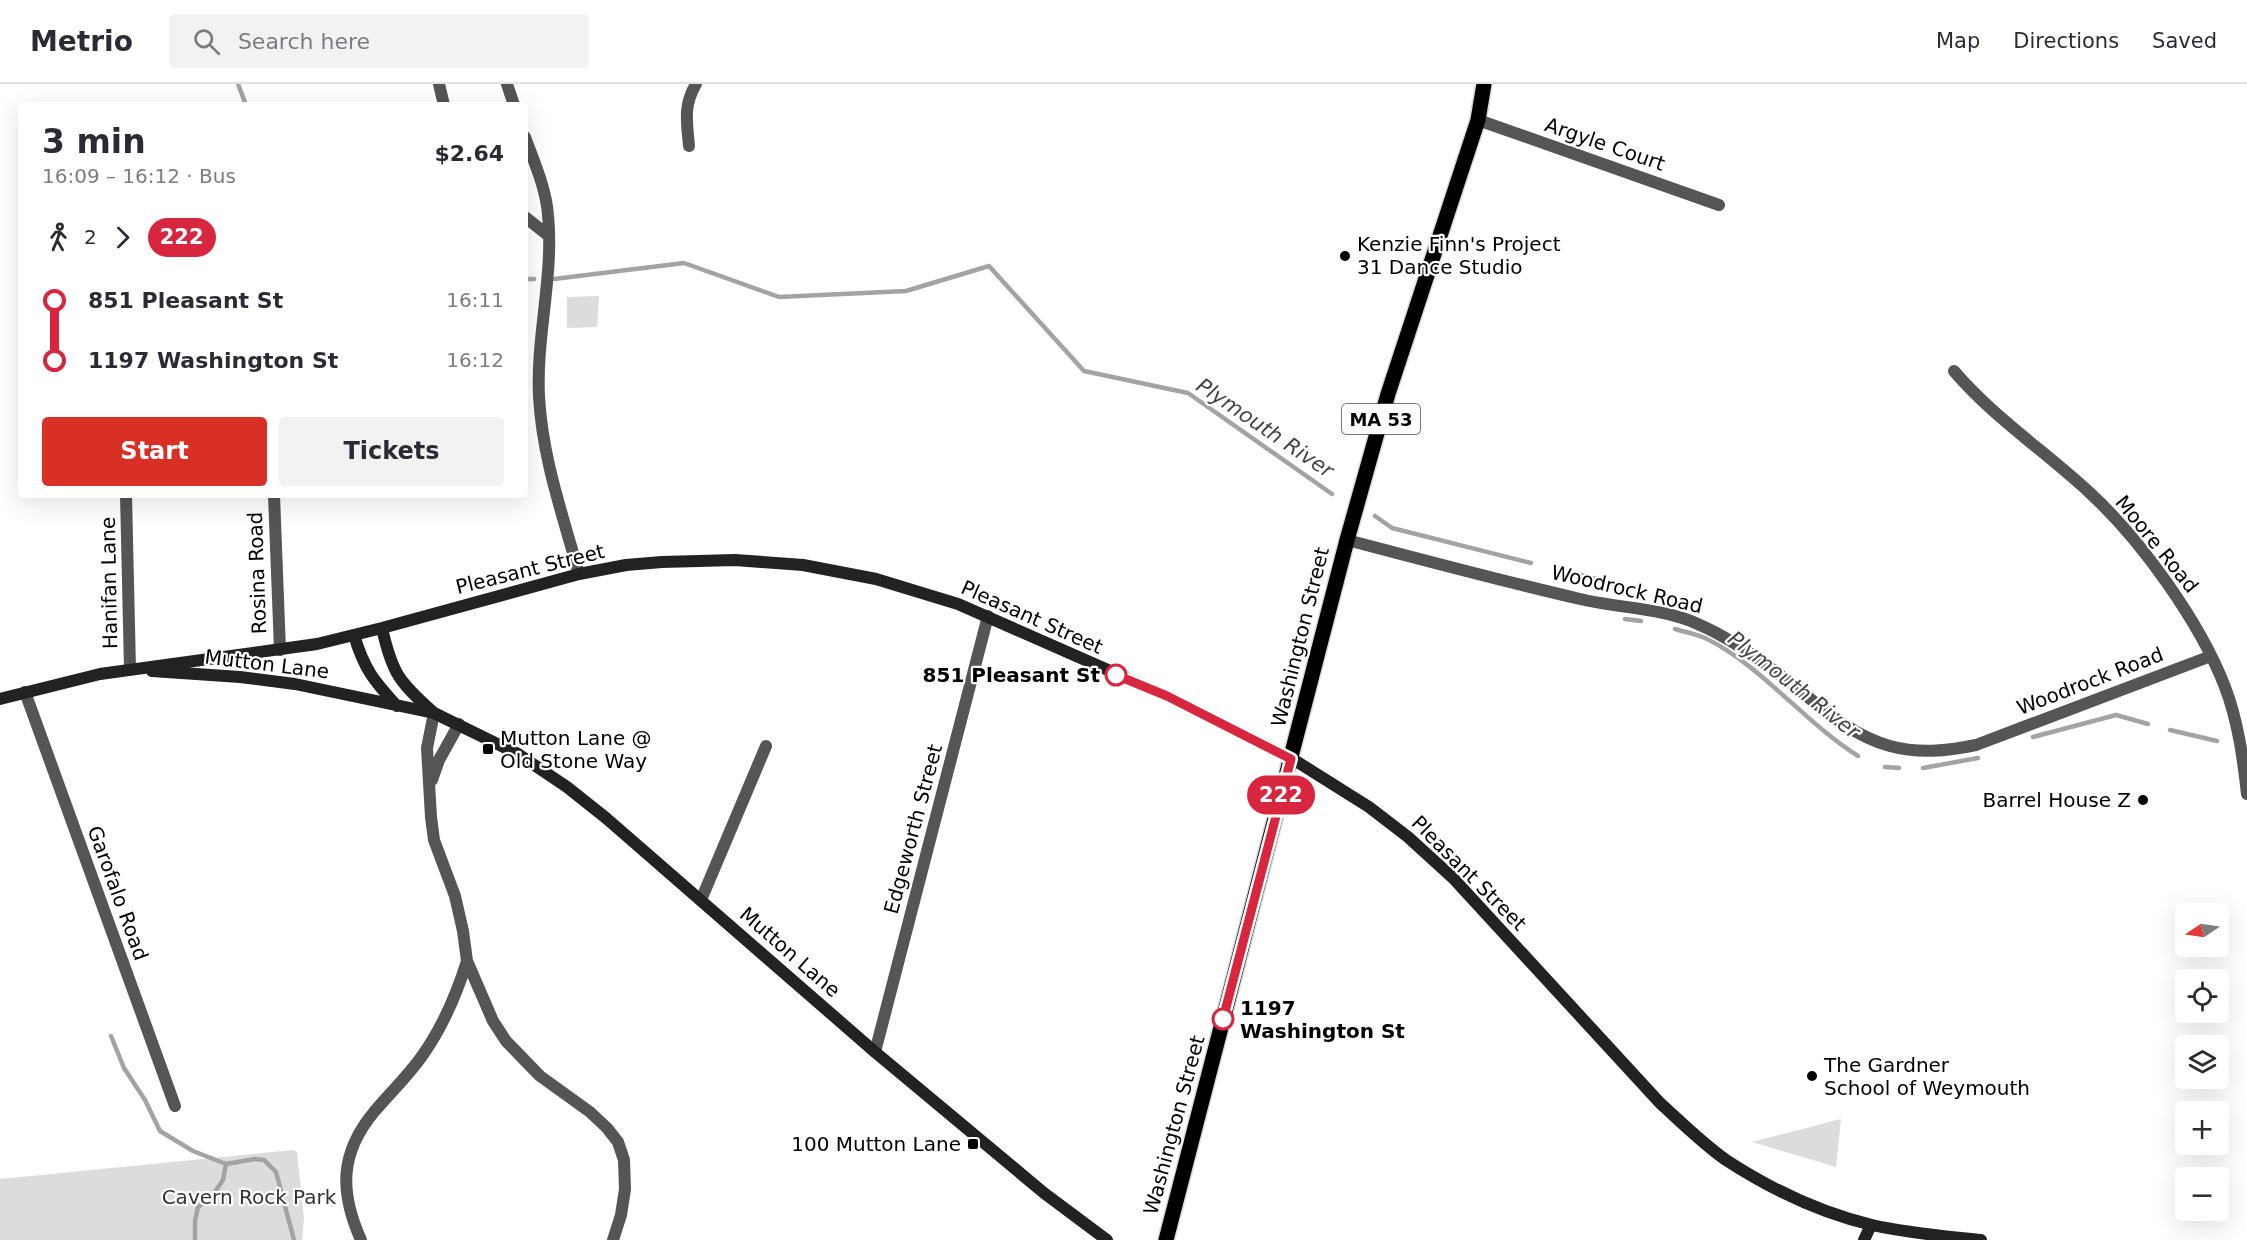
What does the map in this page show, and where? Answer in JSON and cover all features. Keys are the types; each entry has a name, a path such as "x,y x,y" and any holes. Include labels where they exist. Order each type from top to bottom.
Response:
{"main road":[{"name":"Washington Street","path":"1166,1240 1347,540 1388,394 1478,120 1484,84"},
{"name":"Pleasant Street","path":"0,699 130,669 280,650 354,635 579,574 626,565 663,561 735,560 803,565 876,579 958,604 988,616 1167,696 1291,759 1368,807 1427,853 1453,878 1660,1103 1725,1159 1775,1188 1818,1207 1871,1225 1981,1240"},
{"name":"Mutton Lane","path":"382,628 394,671 400,681 434,713"},
{"path":"354,635 368,673 397,706"},
{"name":"Mutton Lane","path":"130,669 240,677 295,684 434,713 518,754 567,786 876,1052 1044,1193 1107,1240"},
{"path":"1864,1240 1871,1225"}],"street":[{"path":"439,84 443,102"},
{"path":"507,84 513,102"},
{"path":"689,146 686,113 689,97 696,84"},
{"name":"Argyle Court","path":"1478,120 1719,205"},
{"path":"528,145 546,199 549,236 540,356 540,414 549,465 579,574"},
{"path":"528,219 549,236"},
{"name":"Moore Road","path":"1954,370 1990,407 2092,495 2142,550 2184,608 2211,656 2225,687 2233,714 2247,794"},
{"name":"Hanifan Lane","path":"126,498 130,669"},
{"name":"Rosina Road","path":"274,498 280,650"},
{"name":"Woodrock Road","path":"1347,540 1582,600 1650,610 1699,624 1742,648 1783,677 1832,717 1864,736 1890,746 1918,751 1946,751 1976,745 2211,656"},
{"name":"Edgeworth Street","path":"876,1052 988,616"},
{"name":"Garofalo Road","path":"25,692 175,1106"},
{"path":"434,713 426,748 431,817 435,840 464,931 467,961 493,1021 506,1041 540,1076 590,1112 618,1142 624,1160 625,1189 621,1215 613,1240"},
{"path":"430,784 439,760 459,724"},
{"path":"701,900 766,746"},
{"path":"361,1240 350,1216 345,1188 350,1154 373,1114 423,1055 459,988 467,961"}],"green space":[{"path":"599,296 597,327 567,328 567,297"},
{"path":"1841,1119 1836,1167 1752,1142"},
{"name":"Cavern Rock Park","path":"293,1150 297,1152 304,1219 302,1240 0,1240 0,1179"}],"waterway":[{"name":"Plymouth River","path":"238,84 245,102"},
{"name":"Plymouth River","path":"554,279 684,263 779,297 906,291 989,266 1084,371 1188,393 1332,494"},
{"name":"Plymouth River","path":"528,279 534,279"},
{"name":"Plymouth River","path":"1375,516 1392,528 1531,563"},
{"name":"Plymouth River","path":"1558,569 1615,584"},
{"name":"Plymouth River","path":"1625,619 1641,621"},
{"name":"Plymouth River","path":"1675,629 1702,637 1725,649 1764,678 1839,743 1858,756"},
{"name":"Plymouth River","path":"2033,737 2116,715 2148,724"},
{"name":"Plymouth River","path":"2170,730 2217,741"},
{"name":"Plymouth River","path":"1923,768 1978,758"},
{"name":"Plymouth River","path":"1885,767 1899,768"},
{"path":"111,1036 124,1068 145,1100 160,1131 193,1151 226,1164 255,1159 264,1160 276,1172 294,1240"},
{"path":"195,1240 198,1207 212,1196 223,1180 226,1164"}],"bus line":[{"name":"222","path":"1116,675 1167,696 1291,759 1223,1019"}],"place":[{"name":"Kenzie Finn's Project 31 Dance Studio","path":"1345,256"},
{"name":"851 Pleasant St","path":"1116,675"},
{"name":"Mutton Lane @ Old Stone Way","path":"488,749"},
{"name":"Barrel House Z","path":"2143,800"},
{"name":"1197 Washington St","path":"1223,1019"},
{"name":"The Gardner School of Weymouth","path":"1812,1076"},
{"name":"100 Mutton Lane","path":"973,1144"}]}
